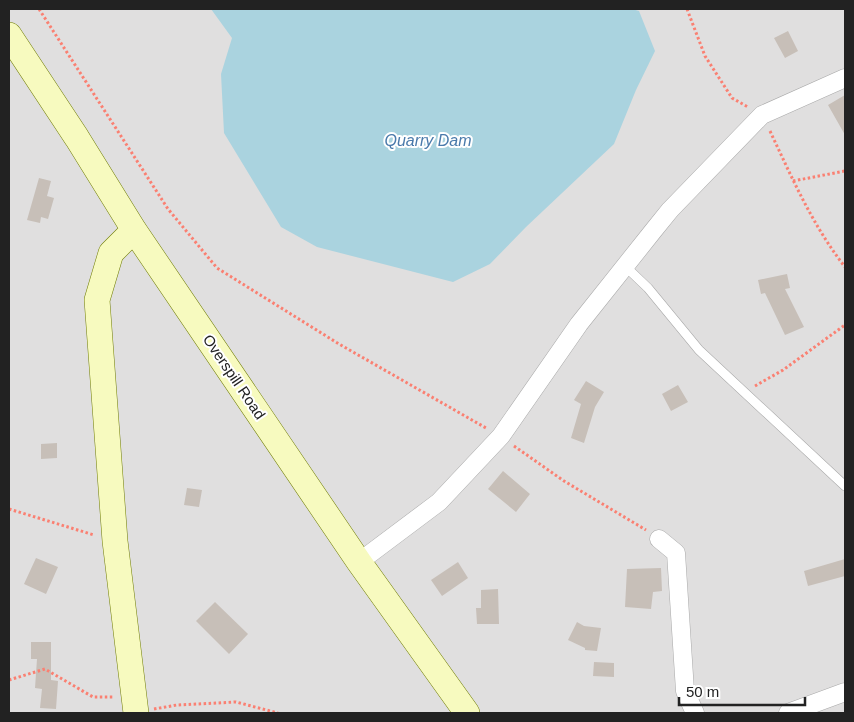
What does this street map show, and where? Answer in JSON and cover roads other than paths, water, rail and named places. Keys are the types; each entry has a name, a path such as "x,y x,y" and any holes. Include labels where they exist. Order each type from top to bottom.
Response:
{"street":[{"name":"Overspill Road","path":"9,35 77,138 134,230 359,562 467,713"},
{"path":"359,562 439,502 501,436 579,324 670,210 762,115 845,78"},
{"path":"134,230 111,253 97,300 115,541 136,708"},
{"path":"659,539 676,553 685,691 695,713"},
{"path":"788,713 820,708 845,692"}],"lane":[{"path":"626,267 648,288 699,350 845,486"}],"water":[{"name":"Quarry Dam","path":"211,9 632,9 639,11 655,51 636,90 614,144 526,227 490,264 453,282 317,247 281,227 224,133 221,74 232,38"}]}
